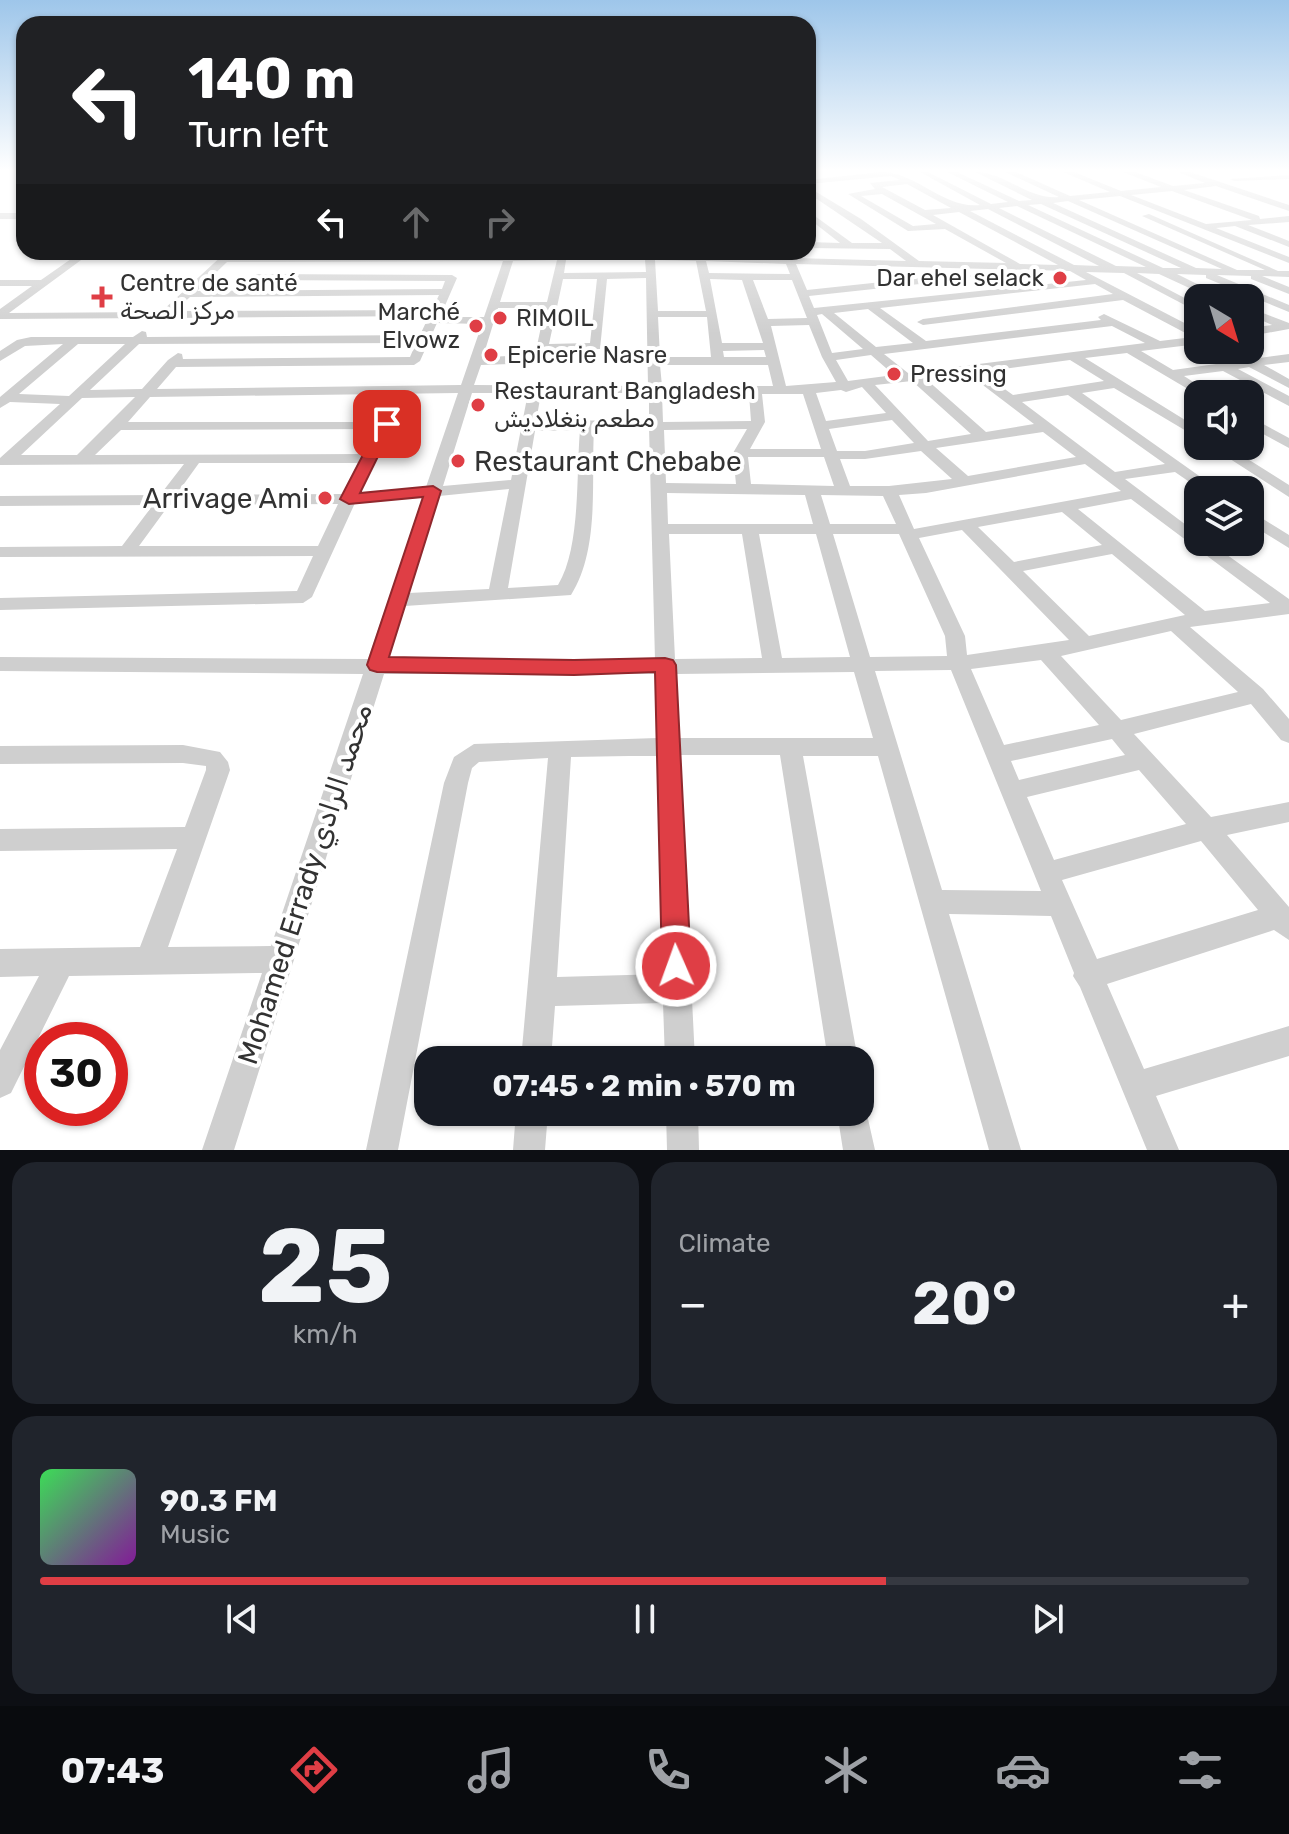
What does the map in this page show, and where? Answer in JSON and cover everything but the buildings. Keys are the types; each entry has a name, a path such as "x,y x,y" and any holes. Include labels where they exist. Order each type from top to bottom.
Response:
{"street":[{"path":"823,226 849,245"},
{"path":"864,226 922,265"},
{"path":"905,226 922,235"},
{"path":"947,226 1050,285"},
{"path":"989,226 1184,329"},
{"path":"1027,226 1184,302"},
{"path":"1063,226 1189,284"},
{"path":"1097,226 1289,309"},
{"path":"975,243 1134,226 1289,291"},
{"path":"1170,226 1287,274"},
{"path":"1203,226 1289,260"},
{"path":"1116,235 1215,226"},
{"path":"1241,226 1289,244"},
{"path":"911,229 951,228"},
{"path":"882,238 922,235 951,228"},
{"path":"816,245 893,246"},
{"path":"922,265 934,259 993,253"},
{"path":"0,315 76,260"},
{"path":"4,464 224,260"},
{"path":"242,294 272,260"},
{"name":"Mohamed Errady محمد الرادي","path":"218,1150 508,260"},
{"path":"478,361 539,360 562,260"},
{"path":"650,260 679,1046"},
{"path":"701,260 718,354"},
{"path":"787,260 828,357 846,388"},
{"path":"800,260 815,263 1122,272 1287,274"},
{"path":"815,263 825,271"},
{"path":"845,263 871,286"},
{"path":"802,294 1022,269"},
{"path":"557,279 651,275"},
{"path":"420,293 429,276"},
{"path":"172,363 414,361 452,278 257,277"},
{"path":"257,294 272,277"},
{"path":"704,279 794,277"},
{"path":"541,348 596,346 602,279"},
{"path":"748,279 764,323 780,389"},
{"path":"835,280 845,288"},
{"path":"915,281 938,298"},
{"path":"764,323 869,305 1095,282"},
{"path":"0,283 44,283"},
{"path":"187,294 445,292"},
{"path":"302,339 334,293"},
{"path":"274,340 308,294"},
{"path":"0,296 26,296"},
{"path":"963,296 984,314"},
{"path":"946,342 923,322 1125,296"},
{"path":"1078,304 1158,345"},
{"path":"0,315 437,314 550,305"},
{"path":"869,305 925,346"},
{"path":"1060,306 1092,324"},
{"path":"825,311 983,437"},
{"path":"653,314 713,314"},
{"path":"1264,317 1287,327"},
{"path":"828,357 1115,322"},
{"path":"1264,330 1287,327"},
{"path":"999,336 1012,344"},
{"path":"381,361 394,339"},
{"path":"2,355 27,341 423,339"},
{"path":"2,404 76,340"},
{"path":"82,459 117,426 193,340"},
{"path":"200,363 219,340"},
{"path":"599,380 755,390 846,388 1184,340"},
{"path":"654,361 770,346"},
{"path":"1129,349 1184,381"},
{"path":"2,355 61,353"},
{"path":"1025,353 1038,361"},
{"path":"718,354 774,361"},
{"path":"1074,357 1184,425"},
{"path":"1264,361 1289,358"},
{"path":"1172,374 1245,364"},
{"path":"1253,364 1289,386"},
{"path":"1226,367 1289,402"},
{"path":"971,370 1184,532"},
{"path":"93,381 155,381"},
{"path":"1009,400 1118,383"},
{"path":"2,404 146,394 535,390 656,385"},
{"path":"867,385 925,446 963,480"},
{"path":"1269,391 1289,386"},
{"path":"497,596 535,390"},
{"path":"744,489 740,453 757,425 755,390"},
{"path":"808,390 844,492"},
{"path":"1071,391 1190,476"},
{"path":"822,426 897,415"},
{"path":"330,458 348,424"},
{"path":"0,604 303,597 368,458 387,425 117,426"},
{"path":"398,600 564,591 569,586 577,560 587,425"},
{"path":"528,427 757,425"},
{"path":"740,453 865,455 1045,427"},
{"path":"1264,429 1289,444"},
{"path":"1264,434 1289,431"},
{"path":"4,464 82,459 368,458"},
{"path":"127,551 195,459"},
{"path":"659,488 889,491 926,488 1087,459"},
{"path":"1239,460 1289,492"},
{"path":"1111,477 1177,467"},
{"path":"0,501 349,499 516,484"},
{"path":"811,489 1005,1150"},
{"path":"889,491 955,636 958,663 1060,904 1087,976 1163,1150"},
{"path":"661,529 906,532 1132,494"},
{"path":"1065,506 1201,618"},
{"path":"966,524 1084,643"},
{"path":"749,528 773,663"},
{"path":"1281,530 1289,543"},
{"path":"1012,568 1115,548"},
{"path":"0,552 326,551"},
{"path":"1218,556 1289,607"},
{"path":"0,664 574,668 773,663 958,663 1046,652 1201,618 1289,607"},
{"path":"1175,624 1256,695 1289,734"},
{"path":"1046,652 1206,829 1284,922 1087,976"},
{"path":"998,755 1256,695"},
{"path":"382,1150 462,763 474,753 670,745 886,747"},
{"path":"790,747 841,1046"},
{"path":"537,1046 560,748"},
{"path":"0,755 183,754 212,758 217,762 218,770 149,961"},
{"path":"1013,791 1142,760"},
{"path":"1047,873 1206,829 1289,812"},
{"path":"0,840 194,838"},
{"path":"933,902 1060,904"},
{"path":"0,963 279,959"},
{"path":"0,1082 61,962"},
{"path":"541,992 677,988"},
{"path":"1135,1087 1289,1041"},
{"path":"529,1150 531,1126"},
{"path":"682,1126 683,1150"},
{"path":"855,1126 859,1150"}],"place":[{"name":"Dar ehel selack","path":"1060,278"},
{"name":"Centre de santé مركز الصحة","path":"102,297"},
{"name":"RIMOIL","path":"500,318"},
{"name":"Marché Elvowz","path":"476,326"},
{"name":"Epicerie Nasre","path":"491,355"},
{"name":"Pressing","path":"894,374"},
{"name":"Restaurant Bangladesh مطعم بنغلاديش","path":"478,405"},
{"name":"Restaurant Chebabe","path":"458,461"},
{"name":"Arrivage Ami","path":"325,498"}],"route":[{"path":"387,424 349,499 433,491 377,665 574,668 665,665 676,966"}]}
